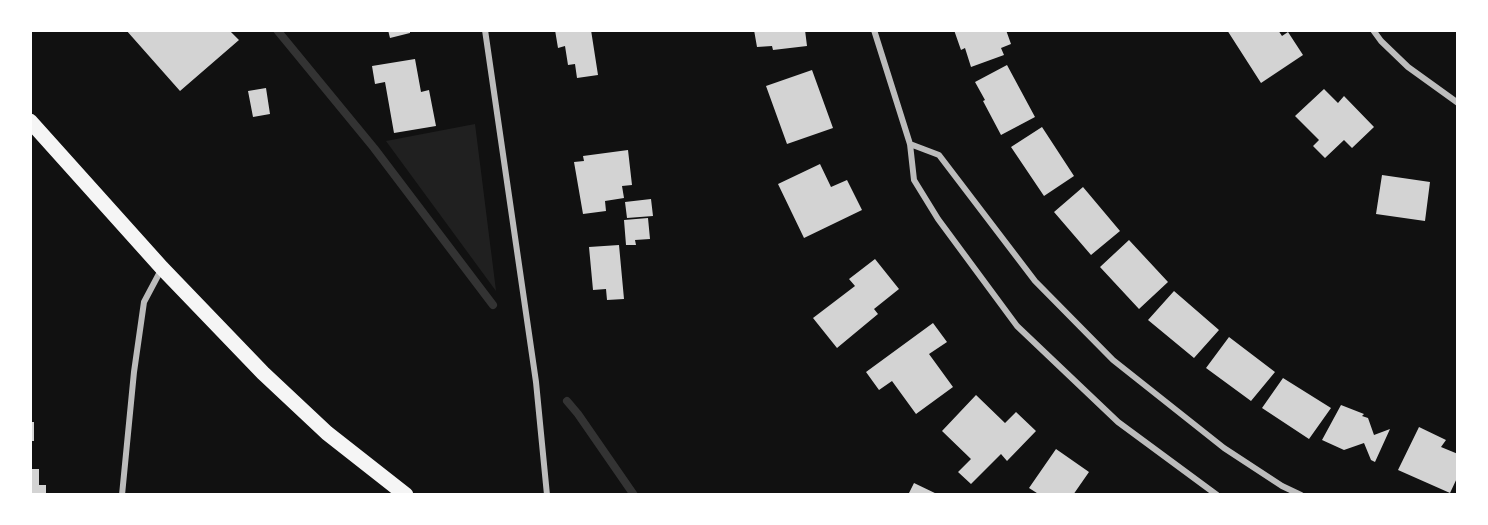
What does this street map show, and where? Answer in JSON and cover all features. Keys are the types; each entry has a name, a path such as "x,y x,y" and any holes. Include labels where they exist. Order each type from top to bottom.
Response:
{"main road":[{"path":"30,121 162,268 263,374 327,433 406,495"}],"street":[{"path":"485,30 536,382 547,495"},
{"path":"873,30 910,144 914,180 938,219 1017,326 1118,422 1217,495"},
{"path":"1373,30 1408,67 1458,103"},
{"path":"910,144 939,155 1035,280 1113,360 1224,448 1282,486 1301,495"},
{"path":"122,495 134,372 144,302 162,268"}],"shaded area":[{"path":"475,124 496,291 386,141"}],"building":[{"path":"126,30 229,30 239,40 180,91"},
{"path":"388,30 410,30 410,33 390,38"},
{"path":"555,30 591,30 598,75 577,78 575,64 568,65 565,46 558,48"},
{"path":"754,30 805,30 807,46 773,50 772,46 757,47"},
{"path":"954,30 1006,30 1011,44 1001,48 1004,55 971,67 965,48 961,50"},
{"path":"1227,30 1278,30 1282,36 1288,32 1303,55 1261,83"},
{"path":"415,59 421,92 429,90 436,126 394,133 385,82 375,84 372,66"},
{"path":"1007,65 1035,117 1001,135 975,82"},
{"path":"812,70 833,128 787,144 766,86"},
{"path":"266,88 270,114 253,117 248,91"},
{"path":"1324,89 1338,103 1344,96 1374,127 1352,148 1344,140 1325,158 1313,146 1319,140 1295,116"},
{"path":"1042,127 1074,176 1044,196 1011,147"},
{"path":"628,150 632,185 622,186 624,198 605,201 606,211 583,214 574,162 584,161 583,156"},
{"path":"820,164 831,187 847,180 862,210 804,238 778,184"},
{"path":"1382,175 1430,182 1425,221 1376,214"},
{"path":"1083,187 1120,231 1091,255 1054,212"},
{"path":"651,199 653,216 627,218 625,202"},
{"path":"648,218 650,239 635,240 636,245 626,245 624,220"},
{"path":"1129,240 1168,282 1139,309 1100,267"},
{"path":"619,245 624,299 607,300 606,289 593,290 589,247"},
{"path":"875,259 899,289 874,309 878,314 837,348 813,318 855,286 849,279"},
{"path":"1174,291 1219,330 1194,358 1148,320"},
{"path":"933,323 947,342 929,354 953,387 916,414 892,381 879,390 866,372"},
{"path":"1229,337 1275,372 1251,401 1206,368"},
{"path":"1283,378 1331,408 1309,439 1262,408"},
{"path":"976,395 1005,423 1016,412 1036,431 1007,461 1001,454 971,484 958,472 971,459 942,431"},
{"path":"1341,405 1364,414 1362,416 1368,418 1374,435 1390,429 1375,462 1371,460 1364,443 1344,450 1322,440"},
{"path":"30,422 34,422 34,441 30,441"},
{"path":"1419,427 1446,440 1441,447 1458,454 1458,476 1450,493 1398,470"},
{"path":"1056,449 1089,472 1073,495 1040,495 1029,488"},
{"path":"30,469 39,469 39,485 46,485 46,495 30,495"},
{"path":"914,483 939,495 908,495"}],"waterway":[{"path":"277,30 374,148 493,305"},
{"path":"567,401 634,495"}]}
